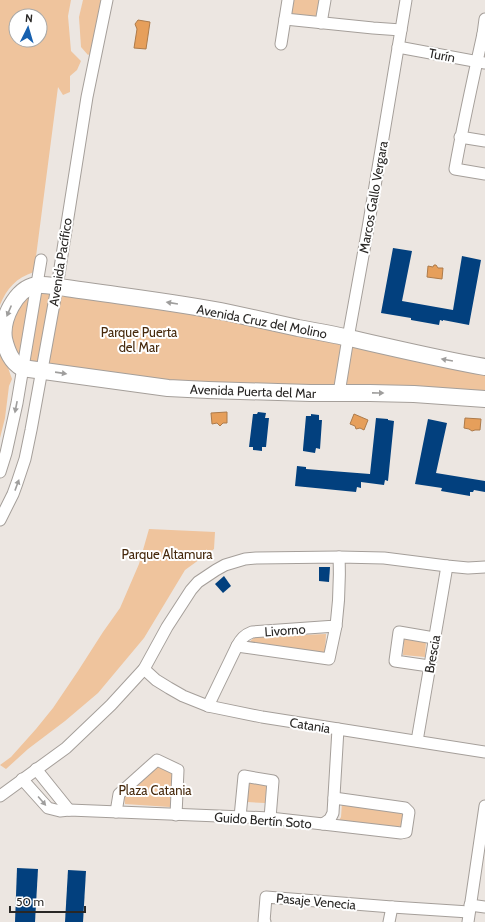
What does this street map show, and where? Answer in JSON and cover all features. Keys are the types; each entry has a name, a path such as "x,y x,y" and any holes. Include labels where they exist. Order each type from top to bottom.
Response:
{"street":[{"name":"Avenida Pacífico","path":"0,520 13,494 25,459 31,430 57,287 87,97 107,0"},
{"path":"281,44 288,0"},
{"path":"321,23 325,0"},
{"name":"Marcos Gallo Vergara","path":"339,393 406,0"},
{"path":"285,19 401,30"},
{"path":"485,19 481,62 460,137 455,169 485,174"},
{"name":"Turín","path":"398,47 481,62"},
{"path":"460,137 485,141"},
{"name":"Avenida Pacífico","path":"0,472 13,421 41,260"},
{"name":"Avenida Pacífico","path":"22,368 14,363 8,353 4,336 5,321 16,299 25,290 36,285"},
{"name":"Avenida Cruz del Molino","path":"36,285 153,300 210,310 485,367"},
{"name":"Avenida Puerta del Mar","path":"22,368 168,388 414,394 485,399"},
{"path":"237,646 329,659 336,626 339,598 340,577 338,557"},
{"path":"0,796 66,748 111,705 144,669 191,590 198,582 216,570 235,562 256,558 338,557 384,558 447,566 485,568"},
{"name":"Brescia","path":"416,741 447,566"},
{"path":"468,568 485,575"},
{"name":"Livorno","path":"208,706 237,646 246,634 252,632 336,626"},
{"path":"430,666 395,661 399,632 434,638"},
{"name":"Catania","path":"144,669 156,680 169,688 189,699 208,706 262,717 485,752"},
{"name":"Guido Bertín Soto","path":"22,779 48,808 60,811 69,810 270,818 323,824 330,819 333,813 338,729"},
{"path":"116,812 119,794 157,760 178,770 176,815"},
{"path":"36,769 69,810"},
{"path":"240,817 244,776 273,781 270,818"},
{"path":"323,824 401,833 406,832 409,812 405,808 334,798"},
{"path":"469,913 485,806"},
{"name":"Pasaje Venecia","path":"265,922 266,897 469,913 485,907"},
{"path":"389,922 392,908"}],"green space":[{"path":"0,0 71,0 68,16 71,51 81,61 77,70 70,76 70,92 63,95 58,87 34,272 22,277 13,284 0,305"},
{"path":"83,0 101,0 91,53 88,55 81,47 79,17"},
{"path":"292,0 320,0 318,15 302,17 292,14 290,11"},
{"name":"Parque Puerta del Mar","path":"49,293 145,302 485,372 485,394 169,382 18,360 9,336 17,308 32,294"},
{"path":"0,352 12,379 9,386 5,418 0,438"},
{"name":"Parque Altamura","path":"149,529 215,532 214,549 185,570 144,638 98,693 65,721 28,749 6,769 0,765 11,757 53,708 120,608 139,564"},
{"path":"326,634 325,652 317,654 249,642 255,637"},
{"path":"404,639 426,641 425,657 403,655"},
{"name":"Plaza Catania","path":"158,766 172,773 170,807 125,804 124,797"},
{"path":"249,782 267,785 265,803 247,802"},
{"path":"342,803 398,811 404,815 403,825 396,828 338,822 341,817"}],"shaded area":[{"path":"138,20 150,22 146,49 134,48 137,29 135,24"},
{"path":"434,265 438,268 443,268 442,279 427,277 428,266 433,267"},
{"path":"227,412 227,423 223,423 220,426 217,423 212,424 211,413"},
{"path":"354,414 368,420 364,430 360,428 356,429 355,426 350,424"},
{"path":"465,418 481,419 480,430 472,431 464,428"}],"building":[{"path":"393,248 412,251 402,301 453,310 462,256 481,260 469,325 440,320 439,325 381,313"},
{"path":"258,412 266,413 265,418 269,418 266,447 262,447 262,451 253,450 253,447 249,447 253,414 257,414"},
{"path":"311,414 319,415 319,420 322,420 320,449 316,448 315,453 303,451 306,416 311,416"},
{"path":"376,418 394,421 388,481 385,480 384,485 361,482 361,488 357,487 356,492 295,486 297,466 306,467 306,469 370,474"},
{"path":"428,419 447,423 436,473 485,481 485,492 474,490 473,492 470,492 470,496 441,491 442,488 415,484"},
{"path":"319,567 330,567 329,582 319,581"},
{"path":"224,576 231,586 223,593 215,584"},
{"path":"17,868 38,869 35,922 15,922"},
{"path":"68,870 86,871 83,922 65,922"}]}
